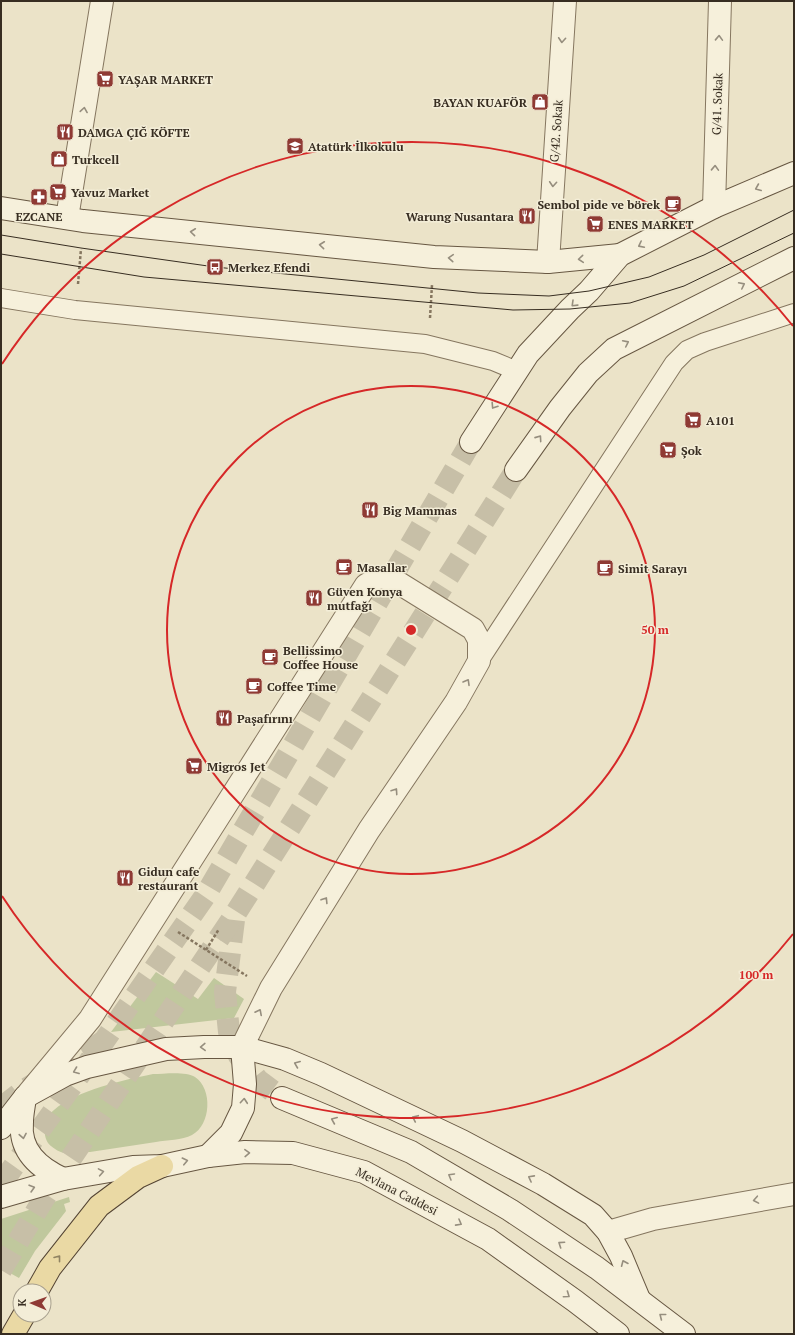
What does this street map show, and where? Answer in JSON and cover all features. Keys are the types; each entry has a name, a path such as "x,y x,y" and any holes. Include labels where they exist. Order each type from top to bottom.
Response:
{"main road":[{"path":"75,219 102,1"},
{"name":"G/42. Sokak","path":"548,262 564,1"},
{"name":"G/41. Sokak","path":"714,207 720,1"},
{"path":"471,442 528,354 620,255 714,207 794,173"},
{"path":"1,208 75,219 434,257 548,262 620,255"},
{"path":"516,470 560,408 588,373 614,349 794,258"},
{"path":"1,1128 90,1019 366,585 379,577 394,580 473,629 479,640 479,661 456,702 369,830 270,991 242,1047 245,1084 243,1108 231,1133 208,1156"},
{"path":"1,1116 25,1098 65,1075 87,1067 166,1050 204,1047 242,1047 285,1059 321,1074 462,1141 543,1184 593,1215 608,1232 621,1256 639,1299"},
{"path":"25,1098 21,1124 22,1138 25,1147 33,1158 47,1172 63,1179"},
{"path":"282,1098 410,1152 510,1210 597,1268 684,1334"},
{"name":"Mevlana Caddesi","path":"1,1197 63,1179 133,1167 162,1166 208,1156 245,1152 293,1153 364,1172 488,1239 575,1301 618,1334"},
{"path":"42,1283 50,1268 99,1206 138,1177 162,1166"},
{"path":"608,1232 653,1219 794,1194"},
{"path":"14,1334 20,1323"}],"lane":[{"path":"1,298 75,310 425,344 494,361 517,371"},
{"path":"479,661 674,363 687,350 706,342 794,313"}],"path":[{"path":"75,219 75,310"},
{"path":"425,344 430,316 434,257"},
{"path":"154,917 270,991"},
{"path":"214,926 225,933"},
{"path":"206,950 219,929"}],"green space":[{"path":"156,972 198,999 214,978 244,999 234,1018 111,1032"},
{"path":"153,1074 186,1074 195,1077 201,1083 207,1098 206,1115 203,1123 192,1135 179,1139 72,1154 60,1152 48,1143 46,1139 45,1126 49,1115 64,1103 88,1091 129,1079"},
{"path":"69,1197 70,1202 64,1204 66,1211 35,1251 19,1278 1,1268 1,1219"}],"tunnel":[{"path":"1,1184 104,1041 205,896 471,442"},
{"path":"1,1270 43,1200 234,916 516,470"},
{"path":"234,920 225,992 229,1032 239,1056 258,1080 282,1098"},
{"path":"1,1108 24,1090 104,1041"}],"tram line":[{"path":"1,235 215,267 478,293 549,296 589,291 649,277 704,255 794,210"},
{"path":"1,254 144,277 513,310 570,309 630,303 684,286 794,233"}],"place":[{"name":"YAŞAR MARKET","path":"105,79"},
{"name":"BAYAN KUAFÖR","path":"540,102"},
{"name":"DAMGA ÇIĞ KÖFTE","path":"65,132"},
{"name":"Atatürk İlkokulu","path":"295,146"},
{"name":"Turkcell","path":"59,159"},
{"name":"Yavuz Market","path":"58,192"},
{"name":"EZCANE","path":"39,197"},
{"name":"Sembol pide ve börek","path":"673,204"},
{"name":"Warung Nusantara","path":"527,216"},
{"name":"ENES MARKET","path":"595,224"},
{"name":"Merkez Efendi","path":"215,267"},
{"name":"A101","path":"693,420"},
{"name":"Şok","path":"668,450"},
{"name":"Big Mammas","path":"370,510"},
{"name":"Masallar","path":"344,567"},
{"name":"Simit Sarayı","path":"605,568"},
{"name":"Güven Konya mutfağı","path":"314,598"},
{"name":"Bellissimo Coffee House","path":"270,657"},
{"name":"Coffee Time","path":"254,686"},
{"name":"Paşafırını","path":"224,718"},
{"name":"Migros Jet","path":"194,766"},
{"name":"Gidun cafe restaurant","path":"125,878"}]}
